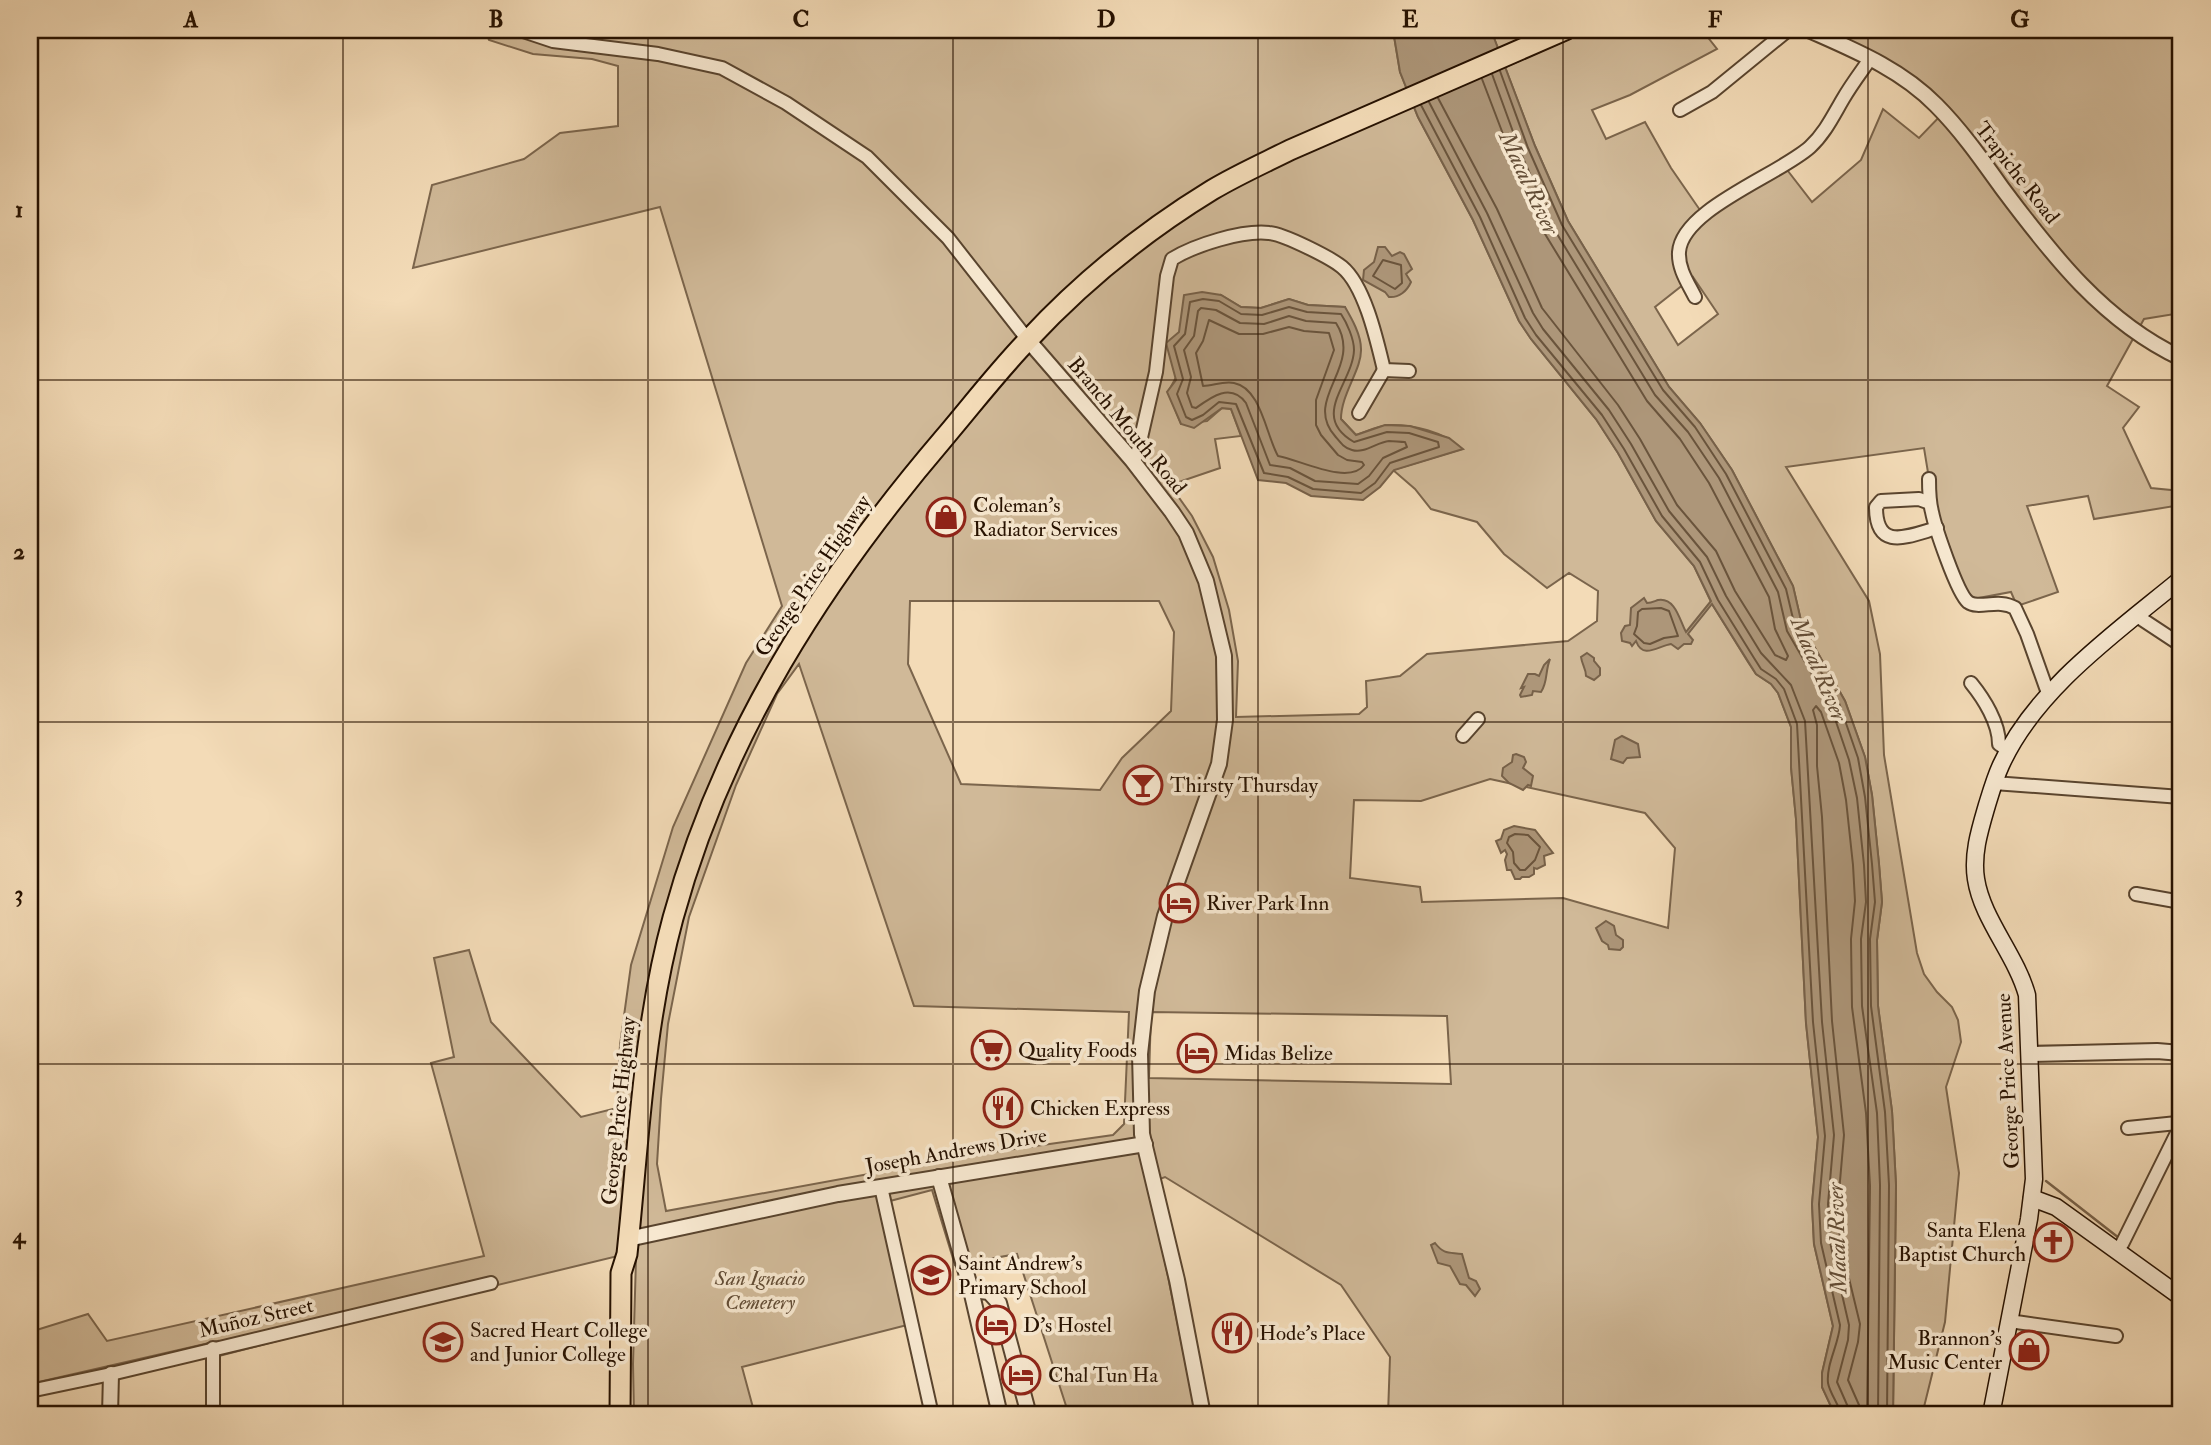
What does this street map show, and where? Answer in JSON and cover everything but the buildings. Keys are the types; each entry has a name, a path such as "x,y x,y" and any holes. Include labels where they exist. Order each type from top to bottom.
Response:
{"highway":[{"name":"George Price Highway","path":"627,1247 646,1049 655,998 694,850 721,781 769,681 844,564 901,489 1028,340 1124,252 1180,210 1250,170 1559,32"},
{"path":"620,1415 621,1273 627,1247"},
{"path":"627,1247 630,1274 630,1415"}],"main road":[{"name":"George Price Avenue","path":"1992,1415 2032,1194 2034,1166 2028,1010 2023,981 1983,903 1976,878 1978,838 1994,783 2021,730 2079,666 2181,579"},
{"path":"2032,1194 2058,1199 2181,1286"},
{"path":"2032,1194 2056,1207 2181,1297"}],"street":[{"name":"Branch Mouth Road","path":"520,30 553,41 658,54 722,68 786,103 867,157 948,238 1028,340 1132,460 1172,512 1198,559 1219,630 1226,688 1219,764 1173,890 1147,991 1140,1054 1140,1112 1145,1144"},
{"path":"1681,110 1712,92 1787,30"},
{"name":"Trapiche Road","path":"1809,30 1895,72 1937,106 2061,262 2100,303 2139,335 2181,358"},
{"path":"1695,297 1679,262 1681,242 1686,231 1693,223 1743,189 1809,148 1833,119 1870,59"},
{"path":"1132,460 1137,455 1156,372 1167,276 1172,259 1205,244 1248,234 1270,233 1289,238 1342,267 1359,291 1384,370 1359,413"},
{"path":"1384,370 1409,371"},
{"path":"1929,479 1930,503 1959,589 1968,602 2002,602 2015,608 2049,696"},
{"path":"1930,503 1919,499 1881,501 1876,507 1878,527 1885,535 1896,537 1937,528"},
{"path":"2137,616 2181,645"},
{"path":"1970,683 1994,721 1999,744 2009,751"},
{"path":"1462,736 1478,719"},
{"path":"1994,783 2181,797"},
{"path":"2136,894 2181,902"},
{"path":"2029,1054 2157,1051 2181,1053"},
{"path":"2122,1244 2181,1127 2176,1123 2128,1128"},
{"path":"1145,1144 1177,1280 1203,1415"},
{"name":"Joseph Andrews Drive","path":"627,1247 881,1187 1145,1144"},
{"path":"939,1177 971,1290 1000,1415"},
{"path":"881,1187 932,1415"},
{"name":"Muñoz Street","path":"30,1391 491,1283"},
{"path":"971,1290 989,1292 999,1303 1029,1415"},
{"path":"2010,1321 2116,1336"},
{"path":"213,1348 213,1415"},
{"path":"110,1415 111,1374"}],"green space":[{"name":"San Ignacio Cemetery","path":"485,30 1059,30 1060,38 1116,30 1393,30 1400,72 1418,117 1473,220 1519,321 1596,419 1656,521 1694,566 1712,604 1748,662 1756,674 1771,684 1778,693 1791,727 1806,1023 1818,1137 1812,1204 1814,1244 1833,1326 1822,1373 1822,1387 1835,1415 1388,1415 1390,1357 1341,1285 1165,1177 1149,1183 1196,1415 1069,1415 1017,1254 955,1265 932,1190 890,1201 915,1323 742,1367 755,1415 634,1415 637,1223 621,1218 618,1256 219,1356 218,1341 30,1384 30,1332 88,1314 107,1341 484,1256 431,1063 454,1057 434,958 469,950 491,1022 581,1117 617,1108 620,1045 631,965 673,827 746,663 782,606 660,207 413,268 432,185 524,159 560,133 618,126 618,66 592,59 533,54 489,40","holes":["1221,295 1241,307 1261,308 1289,299 1308,305 1345,307 1352,377 1341,406 1341,419 1356,435 1388,425 1397,425 1428,430 1455,443 1462,449 1393,470 1415,489 1431,509 1477,522 1504,554 1547,588 1569,573 1598,591 1597,621 1568,641 1427,654 1400,676 1366,681 1367,707 1359,714 1236,717 1238,661 1229,610 1213,557 1192,516 1170,485 1220,468 1215,439 1241,436 1231,409 1222,408 1207,421 1181,424 1168,392","910,601 1159,601 1174,632 1171,711 1122,758 1100,790 961,784 908,664","799,664 914,1006 1129,1012 1124,1124 1113,1135 978,1154 666,1211 657,1164 668,1024 689,917 736,785 777,694","1490,779 1645,813 1675,848 1668,928 1563,898 1422,902 1420,887 1350,878 1354,800 1421,801","1151,1012 1447,1016 1451,1084 1149,1078"]},
{"path":"1491,30 1553,30 1558,41 1583,30 1702,30 1717,49 1630,95 1592,110 1606,139 1645,122 1671,168 1702,213 1781,162 1812,202 1861,160 1883,109 1919,138 1946,110 1823,30 2181,30 2181,313 2144,319 2107,386 2139,407 2123,428 2151,488 2181,491 2181,505 2094,519 2088,496 2027,506 2058,592 2017,606 2011,592 1968,600 1932,497 1924,448 1786,467 1869,601 1880,654 1884,755 1917,953 1924,974 1952,1007 1958,1020 1961,1042 1946,1087 1959,1173 1945,1322 1922,1415 1893,1415 1896,1185 1892,1111 1878,1006 1877,940 1882,902 1872,795 1865,757 1845,701 1802,625 1793,586 1732,470 1700,423 1669,387 1568,221 1535,146","holes":["1693,277 1718,314 1678,345 1655,307"]}],"water":[{"name":"Macal River","path":"1393,30 1491,30 1535,146 1568,221 1669,387 1700,423 1732,470 1793,586 1802,625 1845,701 1865,757 1872,795 1882,902 1877,940 1878,1006 1892,1111 1896,1185 1893,1415 1835,1415 1822,1387 1822,1373 1833,1326 1814,1244 1812,1204 1818,1137 1806,1023 1791,727 1778,693 1771,684 1756,674 1712,604 1688,634 1693,640 1691,644 1684,644 1678,649 1671,644 1647,651 1639,647 1636,641 1632,646 1622,641 1621,633 1625,626 1630,625 1631,608 1644,598 1647,603 1658,600 1669,602 1686,632 1711,601 1694,566 1656,521 1596,419 1519,321 1473,220 1418,117 1400,72"},
{"path":"1378,247 1385,247 1392,256 1400,252 1404,254 1412,269 1406,274 1411,282 1399,295 1389,297 1363,280 1364,270 1374,262"},
{"path":"1202,292 1221,295 1241,307 1261,308 1289,299 1308,305 1345,307 1358,333 1361,349 1358,365 1344,400 1341,419 1356,435 1385,425 1410,426 1449,438 1463,449 1394,470 1380,487 1363,500 1311,496 1286,483 1258,480 1231,409 1222,408 1194,428 1181,424 1167,392 1176,380 1166,343 1179,332 1184,295"},
{"path":"1587,653 1600,668 1600,675 1594,680 1586,676 1581,657"},
{"path":"1550,659 1541,692 1533,691 1532,695 1521,697 1524,687 1521,688 1528,674 1539,676"},
{"path":"1622,736 1638,744 1640,757 1627,758 1623,763 1611,759 1615,740"},
{"path":"1513,755 1524,757 1526,762 1523,768 1533,776 1531,786 1528,785 1523,790 1502,776 1503,768 1512,762"},
{"path":"1514,826 1535,830 1553,853 1544,856 1545,865 1534,868 1534,874 1520,879 1515,879 1511,870 1507,870 1507,854 1505,850 1501,853 1496,841 1501,839 1504,830"},
{"path":"1606,921 1614,926 1616,935 1623,940 1620,950 1609,949 1602,941 1596,928"},
{"path":"1435,1243 1444,1251 1462,1254 1469,1278 1476,1281 1480,1289 1475,1296 1466,1285 1460,1284 1450,1266 1438,1263 1431,1245"}],"waterway":[{"path":"1505,67 1589,30"},
{"path":"2034,1046 2065,1046"},
{"path":"2046,1181 2119,1238"}],"place":[{"name":"Coleman's Radiator Services","path":"946,517"},
{"name":"Thirsty Thursday","path":"1143,785"},
{"name":"River Park Inn","path":"1179,903"},
{"name":"Quality Foods","path":"991,1050"},
{"name":"Midas Belize","path":"1197,1053"},
{"name":"Chicken Express","path":"1003,1108"},
{"name":"Santa Elena Baptist Church","path":"2053,1242"},
{"name":"Saint Andrew's Primary School","path":"931,1275"},
{"name":"D's Hostel","path":"996,1325"},
{"name":"Hode's Place","path":"1232,1333"},
{"name":"Sacred Heart College and Junior College","path":"443,1342"},
{"name":"Brannon's Music Center","path":"2029,1350"},
{"name":"Chal Tun Ha","path":"1021,1375"}]}
